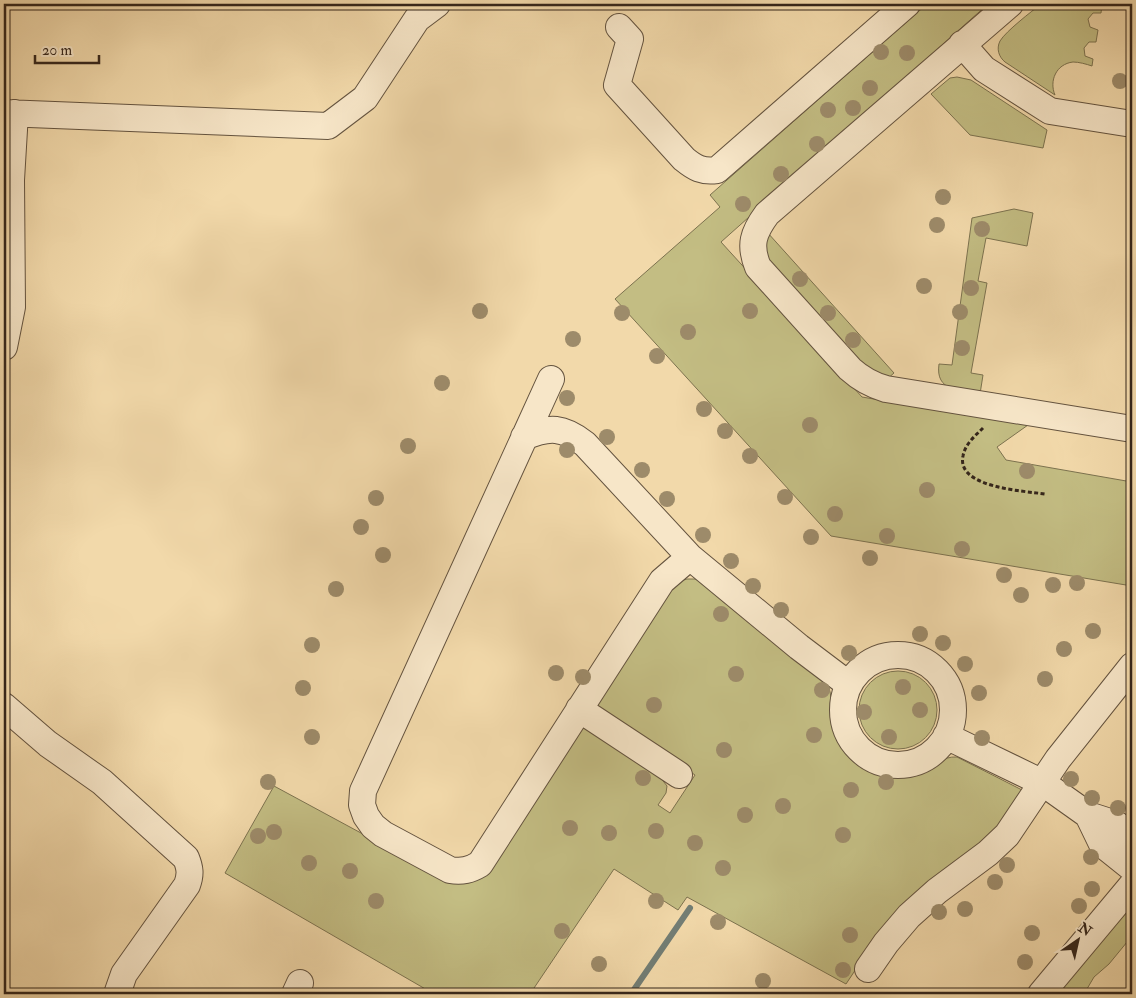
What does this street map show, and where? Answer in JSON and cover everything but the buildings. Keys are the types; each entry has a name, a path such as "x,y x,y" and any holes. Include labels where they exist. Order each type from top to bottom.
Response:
{"street":[{"path":"4,347 12,307 9,113 328,126 365,98 417,19 437,4"},
{"path":"619,28 630,39 617,85 684,159 693,167 705,171 717,170 907,4"},
{"path":"1010,4 767,214 757,227 753,242 754,256 758,266 860,378 873,385 886,389 1132,429"},
{"path":"962,44 984,68 1050,111 1132,124"},
{"path":"551,379 368,776 363,791 362,805 366,816 373,826 383,834 450,870 459,872 470,870 480,864 662,581 690,557"},
{"path":"524,437 539,430 557,429 572,434 585,444 690,557 800,648 848,684"},
{"path":"889,655 906,655 923,661 937,671 947,685 952,702 952,719 946,736 934,751 918,761 900,765 881,762 864,753 851,739 844,722 842,703 848,684 858,670 872,660 889,655"},
{"path":"868,969 886,943 909,916 937,891 988,853 1007,835 1058,759 1132,666"},
{"path":"4,706 48,744 102,782 186,858 190,875 187,885 124,974 117,994"},
{"path":"580,709 680,775"},
{"path":"946,736 1043,783 1088,815 1116,824 1132,836"},
{"path":"1088,815 1102,844 1132,868"},
{"path":"1042,994 1132,885"}],"path":[{"path":"1003,408 967,446 962,456 963,465 969,474 978,481 992,486 1045,494"}],"shaded area":[{"path":"927,4 988,4 721,242 862,397 1028,425 997,447 1006,460 1132,482 1132,586 831,536 615,299 720,207 710,195"},
{"path":"1041,4 1102,4 1101,13 1093,13 1088,19 1090,27 1098,30 1096,42 1089,42 1084,48 1085,56 1093,59 1092,66 1073,62 1062,66 1055,74 1053,90 1055,95 1005,62 998,50 1003,37"},
{"path":"957,77 971,80 1047,130 1043,148 970,135 931,94 950,78"},
{"path":"1014,209 1033,213 1027,246 986,238 978,281 987,283 971,373 983,375 980,394 950,388 941,380 939,364 952,365 972,218"},
{"path":"767,232 894,373 887,379 867,369 773,267 764,250"},
{"path":"695,579 702,582 827,683 831,698 831,720 836,737 843,749 862,766 886,775 899,776 923,772 947,758 957,757 1024,791 998,828 878,936 846,984 687,897 678,910 614,869 530,994 434,994 225,873 274,786 448,880 459,881 583,723 657,773 667,786 666,793 658,805 670,813 695,775 593,706 671,588 680,581"},
{"path":"898,671 913,674 926,682 934,695 937,710 934,725 926,738 913,746 898,749 883,746 870,738 862,725 859,710 862,695 870,682 883,674"},
{"path":"1132,900 1132,936 1109,964 1094,977 1084,994 1055,994"}],"waterway":[{"path":"631,994 690,908"}]}
